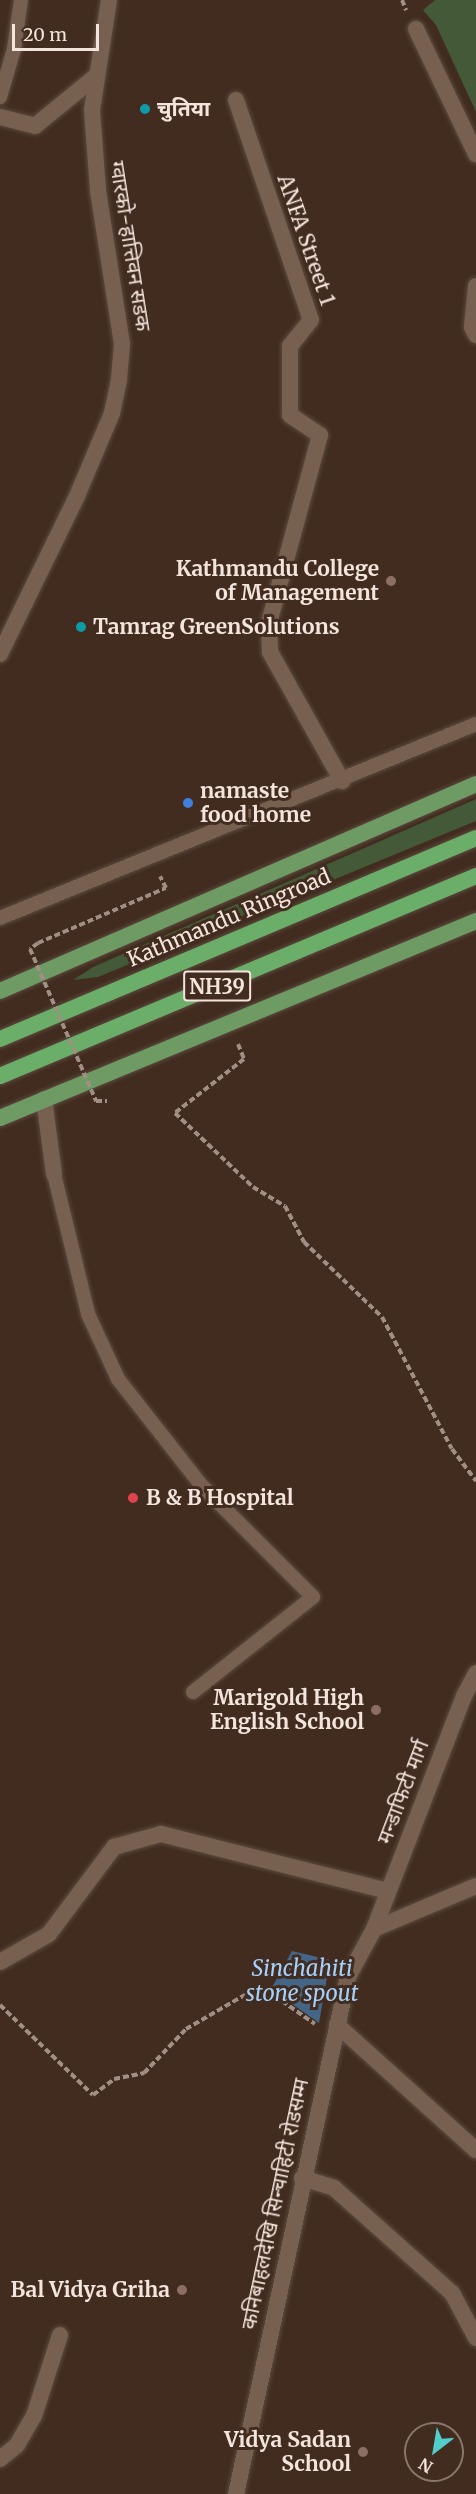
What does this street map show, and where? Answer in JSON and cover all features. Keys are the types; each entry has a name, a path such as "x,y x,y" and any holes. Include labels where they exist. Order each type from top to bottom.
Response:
{"highway":[{"name":"Kathmandu Ringroad","path":"0,1039 476,838"},
{"name":"NH39","path":"0,1076 476,876"}],"main road":[{"path":"0,991 476,784"},
{"path":"0,1118 228,1021 476,921"}],"street":[{"name":"ग्वारको-हात्तिवन सडक","path":"0,654 77,496 112,413 119,380 122,344 119,309 93,147 96,76 109,0"},
{"path":"416,30 476,154"},
{"path":"0,117 35,126 96,76"},
{"name":"ANFA Street 1","path":"236,100 311,320 290,346 290,415 320,435 269,623 270,652 342,781"},
{"path":"476,286 472,327 476,335"},
{"path":"44,1099 54,1174"},
{"name":"मन्डाफिटी मार्ग","path":"374,1929 476,1673"},
{"path":"0,1962 49,1934 114,1847 161,1834 388,1892"},
{"path":"374,1929 476,1886"},
{"name":"कनिबाहलदेखि सिन्चाहिटी रोडसम्म","path":"236,2494 302,2178 348,1977 374,1929"},
{"path":"337,2025 476,2150"},
{"path":"302,2178 334,2188 452,2293 476,2338"},
{"path":"0,2459 17,2445 34,2416 60,2335"}],"lane":[{"path":"0,97 14,49 21,0"},
{"path":"0,918 342,781 476,724"},
{"path":"54,1174 88,1314 118,1379 202,1486 313,1597 193,1692"}],"path":[{"path":"107,1101 96,1101 30,949 38,943 152,893"},
{"path":"228,1021 244,1059 175,1113 253,1187 285,1206 304,1242 382,1317 452,1449 476,1481"},
{"path":"0,2005 93,2095 114,2079 144,2073 186,2029 248,1993 282,2001 311,2024 337,2025"}],"green space":[{"path":"435,0 476,0 476,112 436,25 423,10"},
{"path":"476,799 476,821 98,977 73,980 93,967"}],"water":[{"name":"Sinchahiti stone spout","path":"292,1951 330,1960 319,2023 271,1989"}],"place":[{"name":"चुतिया","path":"145,109"},
{"name":"Kathmandu College of Management","path":"391,581"},
{"name":"Tamrag GreenSolutions","path":"81,627"},
{"name":"namaste food home","path":"188,803"},
{"name":"B & B Hospital","path":"133,1498"},
{"name":"Marigold High English School","path":"376,1710"},
{"name":"Bal Vidya Griha","path":"182,2290"},
{"name":"Vidya Sadan School","path":"363,2452"}]}
